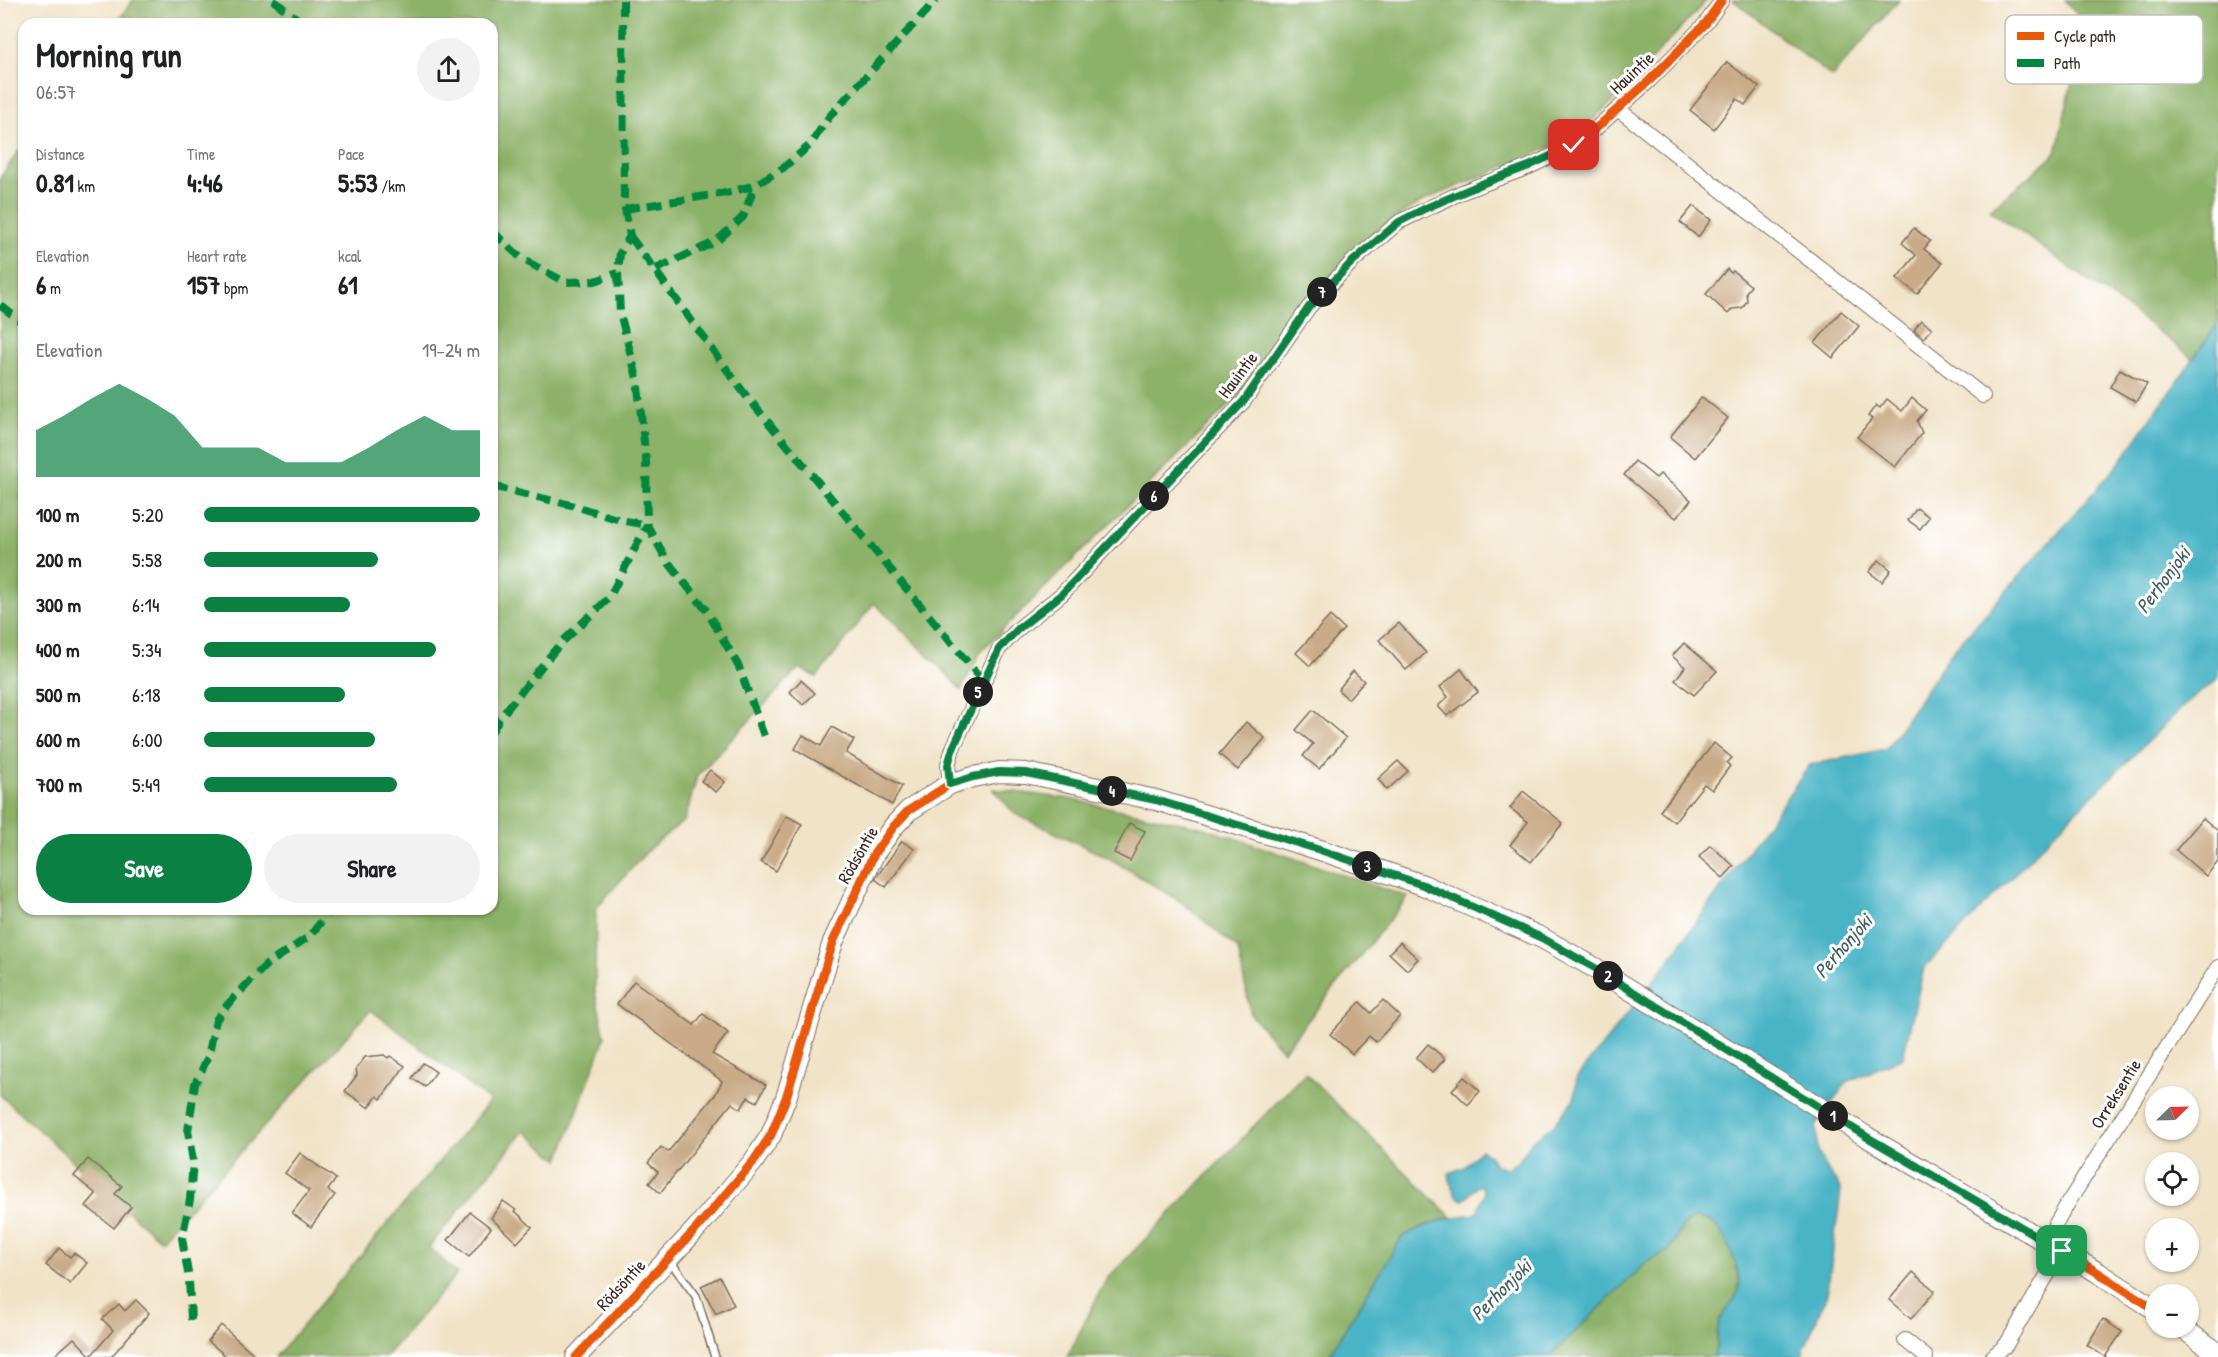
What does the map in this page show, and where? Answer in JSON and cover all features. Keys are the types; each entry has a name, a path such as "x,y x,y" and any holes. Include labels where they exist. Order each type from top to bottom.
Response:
{"street":[{"name":"Hauintie","path":"950,784 948,765 953,748 999,649 1018,629 1062,594 1238,408 1309,307 1327,287 1381,235 1399,222 1462,192 1574,145 1650,80 1706,23 1722,0"},
{"path":"1618,109 1983,396"},
{"name":"Rödsöntie","path":"576,1357 668,1259 753,1162 771,1135 786,1098 832,942 874,854 894,826 908,811 950,784 999,772 1026,773 1156,800 1320,850 1423,885 1542,938 2145,1303"},
{"name":"Orreksentie","path":"1992,1357 2006,1345 2054,1246 2068,1203 2218,967"},
{"path":"2196,1338 2218,1353"},
{"path":"1905,1340 1926,1357"}],"lane":[{"path":"668,1259 681,1273 696,1296 715,1357"}],"green space":[{"path":"133,0 1707,0 1615,99 1575,133 1551,147 1423,201 1376,230 1305,303 1241,393 981,651 961,690 874,603 817,677 799,668 697,776 685,820 651,847 596,908 595,992 605,1037 559,1160 524,1131 429,1247 457,1274 385,1357 276,1357 490,1101 371,1010 160,1240 0,1095 0,178 18,152 18,915 498,915 498,18 120,18"},
{"path":"1733,0 1899,0 1832,77"},
{"path":"2065,0 2218,0 2218,324 2193,359 2157,330 1990,210 2056,153 2072,84 2203,84 2203,15 2078,15"},
{"path":"993,789 1070,799 1205,828 1408,897 1283,1051 1251,1015 1238,949 1180,901 1109,858 1015,814"},
{"path":"1305,1073 1451,1217 1421,1227 1402,1237 1328,1357 1067,1357 1106,1280"},
{"path":"1696,1217 1709,1221 1721,1232 1735,1261 1739,1281 1738,1293 1719,1324 1713,1357 1549,1357 1648,1261 1669,1250 1683,1226"}],"water":[{"name":"Perhonjoki","path":"2218,324 2218,679 2190,700 2072,815 1924,968 1903,1057 1847,1082 1816,1125 1818,1153 1841,1191 1827,1294 1801,1357 1713,1357 1719,1325 1738,1293 1739,1281 1735,1261 1721,1232 1709,1221 1696,1217 1683,1226 1669,1250 1648,1261 1549,1357 1328,1357 1402,1237 1438,1222 1476,1214 1484,1194 1483,1188 1479,1185 1463,1200 1456,1197 1449,1173 1465,1167 1481,1149 1489,1155 1495,1165 1506,1169 1519,1161 1532,1141 1553,1125 1574,1100 1577,1077 1656,978 1810,765 1886,749 1950,654 2117,466"}],"building":[{"path":"1727,62 1759,87 1745,105 1737,99 1714,129 1690,110"},
{"path":"1693,206 1711,220 1698,237 1680,222"},
{"path":"1914,228 1930,241 1924,249 1942,263 1917,294 1897,278 1916,255 1902,243"},
{"path":"1727,269 1731,273 1733,271 1751,286 1746,292 1747,301 1742,308 1732,309 1728,314 1706,294"},
{"path":"1841,311 1859,326 1833,358 1815,343"},
{"path":"1921,320 1932,328 1924,338 1914,330"},
{"path":"2120,369 2147,384 2136,402 2110,387"},
{"path":"1702,397 1728,418 1695,458 1670,437"},
{"path":"1912,398 1926,410 1917,421 1922,433 1895,467 1857,437 1872,419 1868,416 1876,405 1880,408 1887,399 1902,411"},
{"path":"1635,461 1656,478 1660,474 1691,500 1676,518 1624,475"},
{"path":"1917,508 1929,517 1920,529 1908,520"},
{"path":"1879,560 1891,570 1882,582 1869,572"},
{"path":"1330,616 1344,629 1310,666 1296,653"},
{"path":"1399,623 1426,653 1406,670 1379,640"},
{"path":"1684,643 1717,671 1694,695 1675,680 1685,667 1672,656"},
{"path":"1461,669 1478,692 1447,716 1438,706 1448,697 1440,687"},
{"path":"1353,671 1364,681 1348,699 1338,690"},
{"path":"801,680 815,693 803,705 790,692"},
{"path":"1313,710 1346,738 1319,769 1303,756 1313,744 1296,730"},
{"path":"1246,722 1265,738 1238,770 1219,754"},
{"path":"832,727 854,740 846,753 902,786 892,805 795,749 803,735 821,746"},
{"path":"1714,743 1732,758 1727,763 1730,766 1712,790 1704,784 1674,822 1660,811"},
{"path":"1398,761 1408,771 1387,790 1378,779"},
{"path":"710,770 725,782 716,792 701,781"},
{"path":"1523,791 1563,823 1531,862 1510,845 1528,822 1510,808"},
{"path":"787,816 802,824 776,871 761,862"},
{"path":"2203,818 2218,831 2218,862 2206,876 2176,850"},
{"path":"1129,823 1145,831 1130,861 1114,853"},
{"path":"902,841 914,849 886,887 875,879"},
{"path":"1710,845 1734,866 1723,878 1699,857"},
{"path":"1400,942 1418,959 1407,970 1389,953"},
{"path":"634,981 694,1025 703,1014 728,1033 712,1054 766,1085 757,1102 748,1097 741,1109 732,1103 660,1193 649,1183 658,1172 648,1163 661,1147 668,1152 715,1095 722,1081 617,1004"},
{"path":"1383,1000 1400,1016 1376,1042 1369,1036 1352,1054 1330,1034 1360,1002 1371,1013"},
{"path":"1428,1044 1445,1059 1432,1073 1416,1058"},
{"path":"384,1055 388,1058 390,1056 405,1066 381,1099 377,1096 369,1108 345,1091 357,1075 356,1069 365,1057"},
{"path":"423,1063 436,1072 425,1087 412,1078"},
{"path":"1464,1077 1480,1091 1468,1105 1452,1090"},
{"path":"300,1153 336,1179 328,1190 335,1195 311,1227 292,1213 309,1191 285,1173"},
{"path":"88,1159 122,1186 115,1194 131,1207 114,1228 86,1206 96,1194 74,1176"},
{"path":"503,1201 516,1210 532,1227 517,1243 491,1218"},
{"path":"470,1212 491,1228 469,1257 448,1240"},
{"path":"59,1248 70,1257 74,1253 87,1263 70,1284 46,1265"},
{"path":"1913,1272 1935,1291 1911,1319 1889,1300"},
{"path":"720,1277 734,1305 716,1314 701,1286"},
{"path":"136,1300 149,1313 111,1357 53,1357 74,1338 91,1356 113,1330 102,1319 119,1304 125,1311"},
{"path":"2103,1319 2122,1332 2105,1357 2087,1345"},
{"path":"221,1325 257,1357 227,1357 208,1341"}],"marked path":[{"path":"273,0 296,18"},
{"path":"623,0 624,203 630,236 620,253 618,273 620,313 637,378 646,460 647,525 668,562 707,611 739,667 764,736"},
{"path":"625,209 731,192 755,185 783,168 810,145 829,117 936,0"},
{"path":"656,269 717,241 743,217 755,185"},
{"path":"630,236 744,393 983,681"},
{"path":"498,237 522,259 565,282 595,281 618,273"},
{"path":"0,305 18,319"},
{"path":"498,487 647,525"},
{"path":"498,721 559,645 609,598 647,525"},
{"path":"191,1320 189,1279 182,1238 190,1200 193,1161 188,1131 195,1084 208,1057 216,1020 228,1004 266,965 310,936 326,915"}],"cycle path":[{"path":"950,784 948,765 953,748 999,649 1018,629 1062,594 1244,401 1309,307 1352,262 1399,222 1462,192 1529,167 1574,145 1650,80 1706,23 1722,0"},
{"path":"576,1357 697,1228 753,1162 771,1135 786,1098 833,942 874,854 894,826 908,811 950,784 999,772 1026,773 1156,800 1320,850 1423,885 1542,938 1595,968 1867,1137 2097,1272 2145,1303"}],"route":[{"path":"1574,145 1426,208 1399,222 1381,235 1327,287 1309,307 1244,401 1062,594 1018,629 999,649 953,748 948,765 950,784 999,772 1026,773 1156,800 1320,850 1423,885 1542,938 1595,968 1867,1137 2062,1251"}]}
